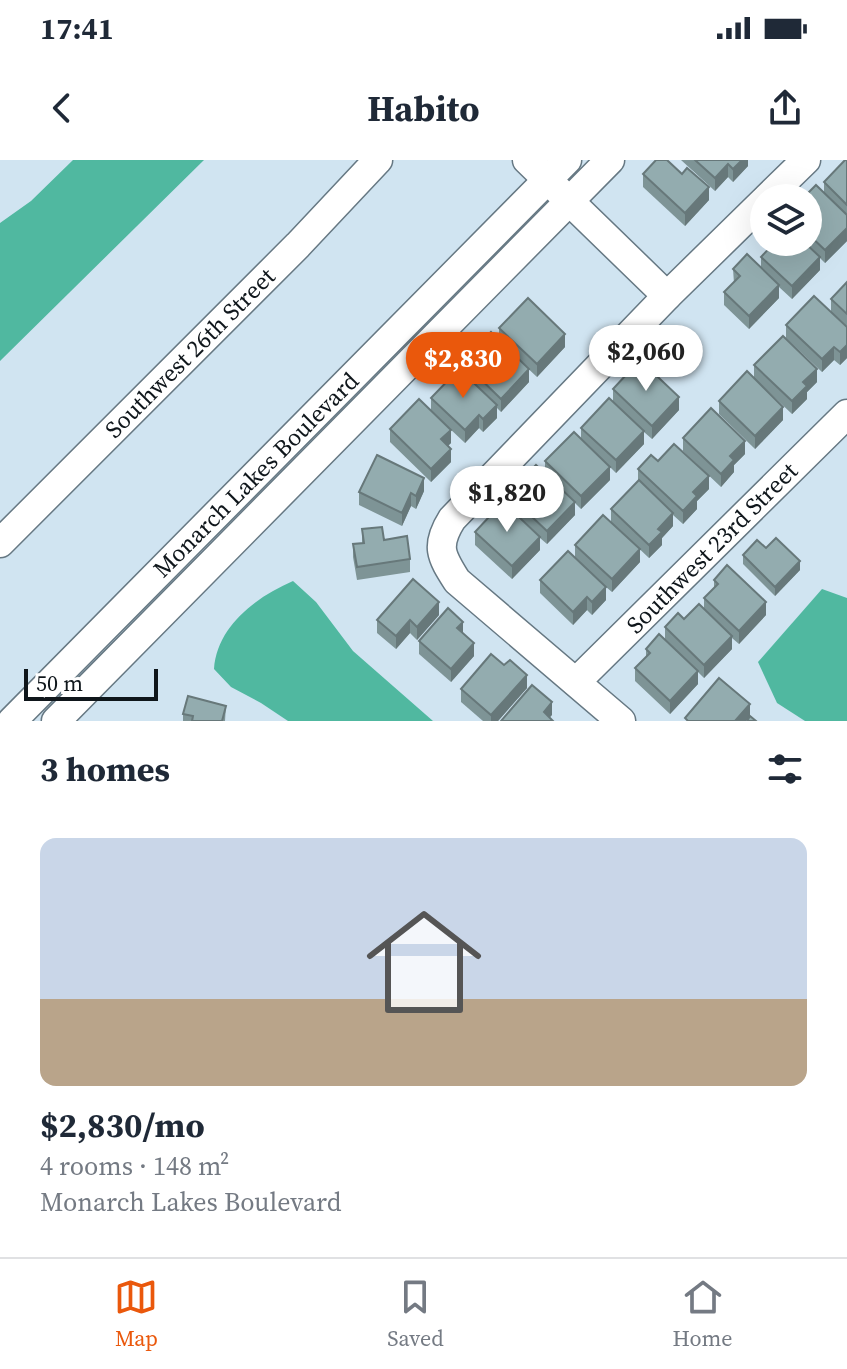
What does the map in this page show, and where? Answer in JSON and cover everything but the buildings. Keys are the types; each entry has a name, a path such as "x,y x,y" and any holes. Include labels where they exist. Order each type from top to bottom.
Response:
{"street":[{"name":"Southwest 26th Street","path":"0,543 298,245 378,160"},
{"path":"527,160 667,296"},
{"name":"Monarch Lakes Boulevard","path":"12,721 567,160"},
{"name":"Monarch Lakes Boulevard","path":"56,721 610,160"},
{"path":"782,184 806,160"},
{"path":"621,721 457,581 444,561 441,548 443,534 452,519 667,296 750,216"},
{"name":"Southwest 23rd Street","path":"576,682 843,425"}],"shaded area":[{"path":"73,160 204,160 0,361 0,223 31,201"},
{"path":"293,581 316,602 353,651 433,721 288,721 231,687 214,669 222,639 241,615 265,595"},
{"path":"822,589 847,598 847,721 805,721 777,703 758,662"}]}
